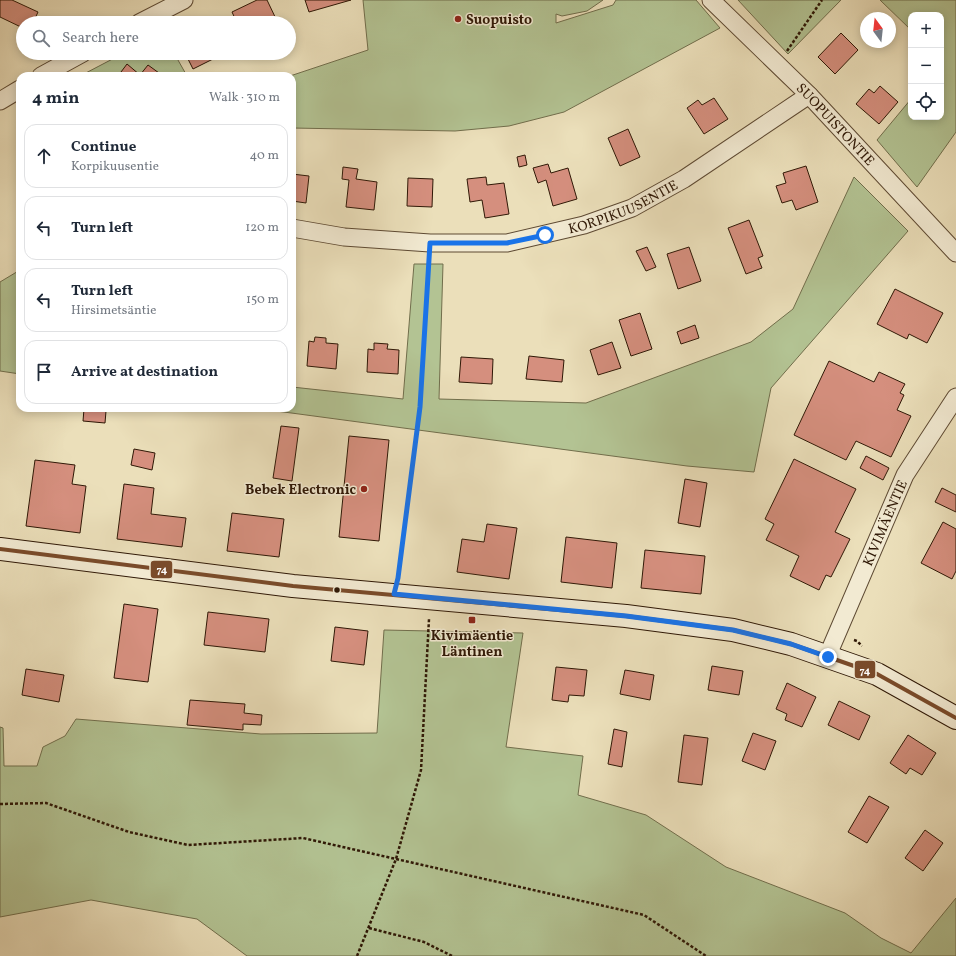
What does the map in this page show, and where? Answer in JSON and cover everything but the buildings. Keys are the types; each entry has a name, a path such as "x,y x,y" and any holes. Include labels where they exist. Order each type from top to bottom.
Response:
{"street":[{"path":"153,16 184,0"},
{"name":"SUOPUISTONTIE","path":"711,0 809,95 956,253"},
{"path":"49,72 71,60"},
{"path":"0,101 16,91"},
{"name":"KORPIKUUSENTIE","path":"296,229 344,237 430,243 507,243 584,225 632,208 684,179 809,95"},
{"name":"KIVIMÄENTIE","path":"828,657 905,475 956,397"},
{"path":"0,548 293,586 626,616 733,630 791,644 877,674 956,718"}],"path":[{"path":"778,65 822,0"},
{"path":"394,594 398,578 420,407 430,243"},
{"path":"357,956 396,859 421,770 429,618 436,619"},
{"path":"0,804 46,803 130,832 188,845 303,838 644,915 706,956"},
{"path":"369,928 424,942 452,956"}],"green space":[{"path":"363,0 603,0 587,11 562,16 556,14 556,23 613,5 616,0 696,0 720,28 564,112 509,126 455,131 296,128 296,74 368,50"},
{"path":"738,0 841,0 788,54"},
{"path":"880,0 956,0 956,132 917,187 877,140 908,103 908,120 944,120 944,12 908,12 908,27 896,15 896,12 892,12"},
{"path":"111,60 178,60 185,72 88,72"},
{"path":"854,177 908,231 771,388 754,472 687,466 284,412 296,412 296,387 403,399 414,264 443,264 439,399 586,403 751,342 793,309"},
{"path":"16,272 16,373 0,371 0,282"},
{"path":"384,630 523,633 506,747 583,756 578,795 646,815 726,867 845,913 881,938 911,953 956,898 956,956 247,956 197,919 91,900 0,917 0,727 3,728 4,766 37,766 43,747 65,736 76,719 261,734 377,733"}],"transit line":[{"name":"74","path":"0,549 293,586 626,616 733,630 791,644 877,674 956,718"}],"place":[{"name":"Suopuisto","path":"458,19"},
{"name":"Bebek Electronic","path":"364,489"},
{"name":"Kivimäentie Läntinen","path":"472,620"}],"route":[{"path":"545,235 507,243 430,243 420,407 398,578 394,594 626,616 733,630 791,644 828,657"}]}
